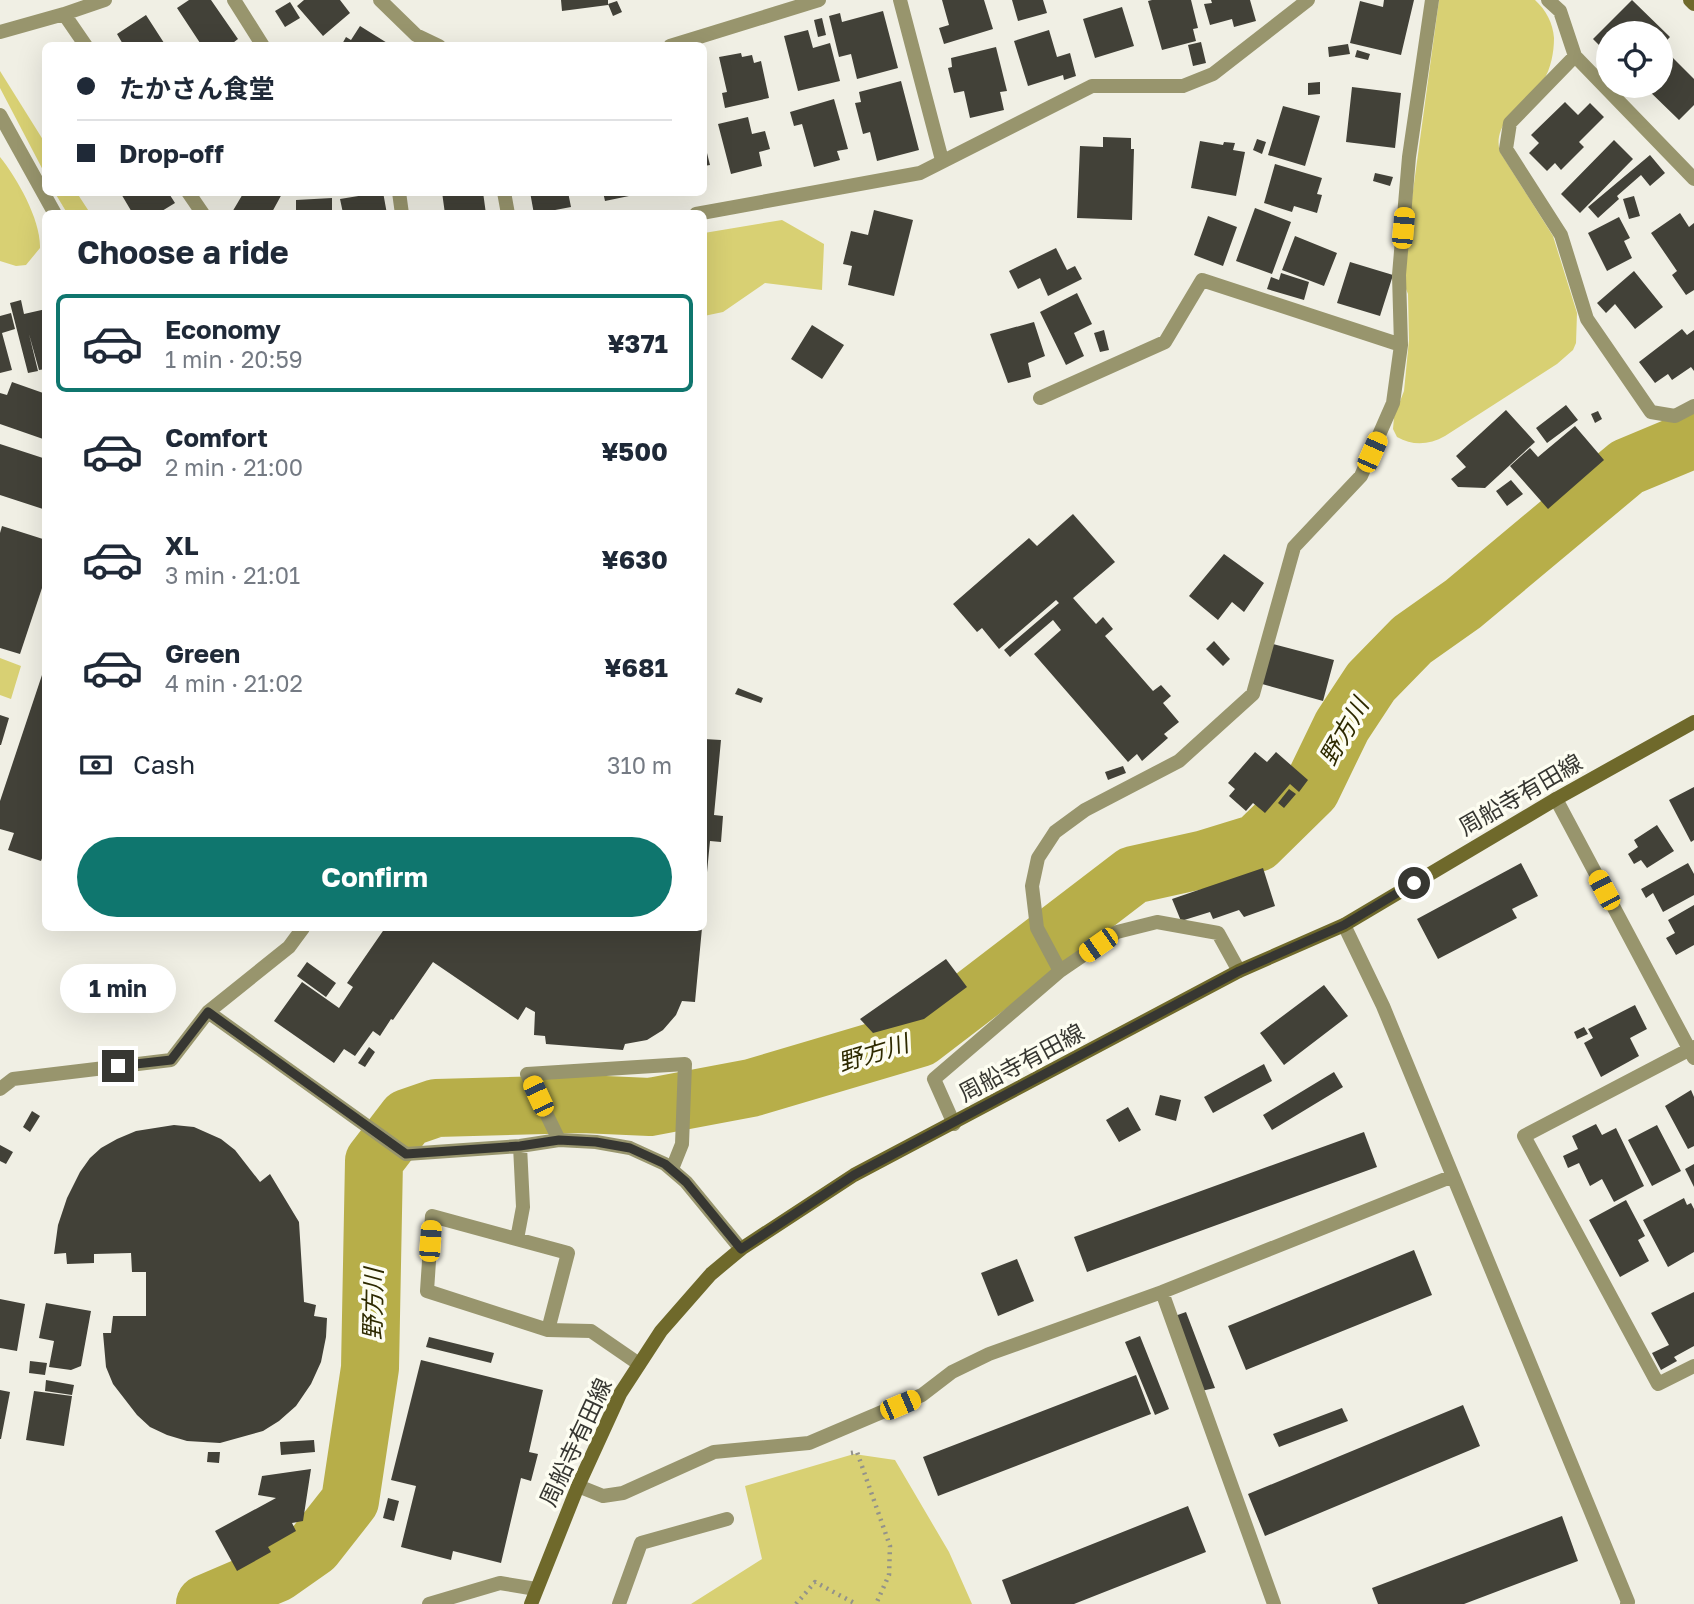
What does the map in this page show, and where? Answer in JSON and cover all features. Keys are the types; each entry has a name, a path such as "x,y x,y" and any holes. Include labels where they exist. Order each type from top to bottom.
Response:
{"main road":[{"path":"1690,0 1694,4"},
{"name":"周船寺有田線","path":"531,1604 578,1486 620,1394 661,1331 703,1284 741,1249 854,1175 1239,971 1344,925 1556,799 1694,722"}],"street":[{"path":"0,32 106,0"},
{"path":"234,0 260,42"},
{"path":"380,0 416,35 431,42"},
{"path":"683,42 819,0"},
{"path":"900,0 942,160"},
{"path":"707,212 920,173 1092,86 1183,86 1213,74 1308,0"},
{"path":"1060,971 1037,928 1032,886 1038,858 1055,832 1085,810 1179,761 1254,694 1294,547 1361,476 1394,402 1401,345 1399,275 1408,170 1432,0"},
{"path":"1548,0 1560,10 1575,56 1694,179"},
{"path":"64,14 83,42"},
{"path":"1575,56 1510,123 1506,149 1561,235 1587,319 1651,412 1675,416 1694,405"},
{"path":"0,115 42,191"},
{"path":"1040,398 1165,342 1202,280 1401,345"},
{"path":"1556,799 1692,1051 1524,1136 1658,1384 1694,1366"},
{"path":"954,1124 934,1079 1060,971 1116,932 1157,922 1218,933 1239,971"},
{"path":"1344,925 1383,1006 1627,1604"},
{"path":"0,1089 13,1079 171,1060 208,1012 289,947 301,931"},
{"path":"208,1012 406,1154 520,1146 559,1140 596,1142 630,1148 672,1169 686,1182 741,1249"},
{"path":"559,1140 527,1074 685,1064 681,1144 672,1169"},
{"path":"517,1239 523,1207 520,1146"},
{"path":"578,1486 603,1496 623,1493 715,1452 809,1443 922,1395 952,1373 989,1354 1162,1292 1453,1176"},
{"path":"548,1330 568,1253 432,1216 427,1291 548,1330 591,1331 639,1364"},
{"path":"1162,1292 1274,1604"},
{"path":"619,1604 641,1543 727,1520"},
{"path":"429,1604 500,1583 536,1589"}],"path":[{"path":"844,1454 857,1452 890,1546 889,1575 876,1604"},
{"path":"796,1604 815,1582 856,1604"}],"shaded area":[{"path":"1439,0 1535,0 1546,12 1550,22 1554,43 1548,71 1543,81 1505,122 1499,141 1500,152 1553,236 1577,313 1576,343 1573,350 1557,364 1445,436 1427,443 1415,443 1397,437 1393,429 1394,417 1404,391 1409,340 1408,294 1402,279 1404,257"},
{"path":"0,71 42,138 42,168 0,88"},
{"path":"0,157 14,176 37,225 40,248 26,265 16,266 0,261"},
{"path":"57,196 79,196 88,210 65,210"},
{"path":"782,220 824,244 822,290 765,283 723,312 707,315 707,232"},
{"path":"0,658 21,666 11,699 0,695"},
{"path":"854,1454 895,1460 949,1552 972,1604 691,1604 762,1559 745,1486"}],"building":[{"path":"189,0 211,0 238,39 234,42 199,42 177,8"},
{"path":"304,0 340,0 350,13 323,36 297,6"},
{"path":"561,0 608,0 608,5 562,11"},
{"path":"942,0 984,0 993,29 944,44 939,28 949,25"},
{"path":"1012,0 1043,0 1047,13 1018,21"},
{"path":"1191,0 1198,28 1193,29 1196,41 1162,50 1148,1"},
{"path":"1211,0 1250,0 1256,21 1234,27 1232,19 1210,25 1204,4 1212,3"},
{"path":"1384,0 1414,0 1401,55 1350,43 1360,1 1383,7"},
{"path":"1632,0 1654,21 1611,21"},
{"path":"617,1 622,12 613,16 608,4"},
{"path":"290,2 300,18 285,27 275,11"},
{"path":"1122,7 1134,46 1095,58 1083,19"},
{"path":"883,11 898,68 857,79 851,54 839,57 829,16 840,13 842,22"},
{"path":"146,15 163,42 122,42 117,34"},
{"path":"822,18 826,35 818,37 814,20"},
{"path":"360,26 386,42 343,42 346,37 351,40"},
{"path":"808,30 813,48 830,43 840,81 798,91 784,36"},
{"path":"1049,30 1057,57 1070,53 1076,76 1064,80 1063,75 1028,86 1014,41"},
{"path":"1201,42 1206,63 1193,66 1188,45"},
{"path":"1348,44 1350,54 1329,57 1328,47"},
{"path":"996,47 1007,91 1000,92 1004,110 970,118 964,91 954,93 948,68 952,67 951,58"},
{"path":"1357,50 1370,54 1368,60 1355,57"},
{"path":"741,53 742,57 752,55 754,63 761,61 769,98 725,108 722,93 727,92 719,57"},
{"path":"1673,58 1694,79 1694,105 1679,120 1656,98 1673,98"},
{"path":"901,81 919,150 877,161 870,132 863,134 855,103 861,102 859,92"},
{"path":"1320,82 1320,94 1308,95 1308,83"},
{"path":"1352,87 1401,93 1395,148 1346,142"},
{"path":"834,99 848,149 837,151 840,160 814,167 802,124 794,126 790,112"},
{"path":"1565,102 1578,115 1590,103 1604,117 1579,142 1584,147 1561,170 1555,163 1547,171 1529,153 1539,143 1531,135"},
{"path":"1283,106 1320,116 1305,166 1268,155"},
{"path":"748,117 752,134 765,131 770,149 759,152 762,166 731,174 718,124"},
{"path":"1103,137 1131,138 1131,149 1134,149 1132,220 1077,218 1080,146 1103,147"},
{"path":"1257,139 1266,142 1262,154 1253,150"},
{"path":"1614,140 1633,159 1580,213 1561,194"},
{"path":"1200,141 1223,145 1224,142 1235,143 1233,150 1245,152 1236,196 1191,188"},
{"path":"1650,155 1665,173 1650,186 1641,175 1617,196 1619,199 1598,218 1588,207"},
{"path":"1275,164 1322,178 1317,194 1322,195 1317,213 1294,206 1292,212 1264,203"},
{"path":"1375,173 1393,177 1390,186 1373,181"},
{"path":"122,196 171,196 175,203 164,210 131,210"},
{"path":"242,196 281,196 273,210 233,210"},
{"path":"384,196 386,210 342,210 340,199"},
{"path":"443,196 484,196 485,210 444,210"},
{"path":"531,196 569,196 571,207 533,210"},
{"path":"604,196 629,196 605,201"},
{"path":"1634,196 1640,216 1629,219 1623,199"},
{"path":"332,198 332,210 296,210 296,200"},
{"path":"1255,208 1291,222 1272,274 1236,261"},
{"path":"874,210 913,220 894,296 848,285 852,266 843,264 851,231 868,235"},
{"path":"1680,213 1689,227 1694,223 1694,290 1686,295 1672,275 1677,271 1651,233"},
{"path":"1208,216 1237,227 1223,266 1194,255"},
{"path":"1619,217 1630,238 1624,241 1632,258 1607,271 1588,233"},
{"path":"1295,236 1337,253 1324,286 1282,270"},
{"path":"1056,248 1067,270 1075,266 1082,279 1048,296 1040,278 1018,289 1009,271"},
{"path":"1350,262 1393,275 1380,316 1337,303"},
{"path":"1634,271 1663,307 1635,329 1615,304 1606,313 1597,303"},
{"path":"1281,273 1309,282 1304,300 1267,289 1271,277 1279,280"},
{"path":"1077,293 1092,324 1074,333 1084,356 1066,365 1040,312"},
{"path":"21,300 24,314 42,310 42,370 39,370 29,334 38,371 28,373 10,303"},
{"path":"11,313 15,329 2,333 12,370 0,373 0,316"},
{"path":"1034,322 1045,356 1028,363 1031,377 1008,383 990,334"},
{"path":"812,325 844,345 822,379 791,359"},
{"path":"1682,329 1687,335 1694,330 1694,371 1691,367 1672,380 1668,374 1655,383 1639,362"},
{"path":"1104,330 1109,350 1100,352 1094,333"},
{"path":"12,382 42,393 42,439 0,424 0,393 7,395"},
{"path":"1566,405 1578,420 1547,443 1536,428"},
{"path":"1506,410 1535,442 1485,488 1458,487 1451,479 1466,467 1456,456"},
{"path":"1598,411 1602,419 1595,423 1591,414"},
{"path":"1575,426 1604,460 1548,509 1510,466 1530,448 1538,457"},
{"path":"0,444 42,458 42,509 0,495"},
{"path":"1511,480 1523,494 1507,506 1496,491"},
{"path":"1073,514 1115,562 1073,598 1096,624 1103,617 1113,629 1105,636 1153,691 1161,685 1171,696 1163,703 1179,722 1164,734 1168,738 1142,761 1137,754 1128,762 1034,654 1061,630 1053,620 1010,657 1004,650 1059,603 1056,600 999,649 982,628 977,632 953,604 1029,538 1037,546"},
{"path":"2,526 42,539 42,588 20,654 0,648"},
{"path":"1224,554 1264,583 1244,612 1232,602 1218,620 1189,596"},
{"path":"1214,641 1230,659 1223,666 1206,649"},
{"path":"1273,644 1334,660 1323,701 1262,684"},
{"path":"42,675 41,861 8,850 14,833 0,829 0,801"},
{"path":"738,688 763,698 761,703 735,694"},
{"path":"0,715 9,718 1,745 0,745"},
{"path":"707,739 721,740 714,815 723,816 721,842 710,841 707,872"},
{"path":"1255,752 1267,762 1276,752 1308,780 1299,792 1290,784 1265,813 1253,803 1246,811 1229,796 1235,789 1228,783"},
{"path":"1123,766 1126,773 1108,780 1105,772"},
{"path":"1694,787 1694,840 1691,842 1669,800"},
{"path":"1289,789 1296,794 1284,808 1278,803"},
{"path":"1657,825 1674,851 1647,868 1641,860 1634,864 1628,854 1638,847 1634,840"},
{"path":"1521,863 1538,896 1512,909 1517,918 1438,959 1417,919"},
{"path":"1688,863 1694,874 1694,895 1663,912 1653,893 1646,898 1641,889"},
{"path":"1263,868 1275,906 1244,917 1239,910 1213,919 1210,912 1181,921 1172,899"},
{"path":"1694,905 1694,945 1676,955 1666,938 1675,933 1668,920"},
{"path":"383,931 702,931 695,1002 682,1001 676,1015 663,1030 647,1040 625,1044 623,1050 546,1044 545,1036 534,1035 535,1012 526,1007 518,1020 433,962 380,1036 373,1031 355,1056 344,1049 334,1063 274,1021 302,982 339,1008 353,987 347,983"},
{"path":"946,959 967,987 924,1019 873,1033 860,1019"},
{"path":"307,962 336,983 326,997 297,976"},
{"path":"1324,985 1348,1016 1284,1065 1260,1033"},
{"path":"1635,1005 1647,1029 1630,1038 1639,1056 1601,1077 1584,1043 1593,1038 1588,1029"},
{"path":"1584,1027 1588,1034 1577,1039 1574,1032"},
{"path":"369,1047 375,1052 365,1067 358,1063"},
{"path":"1264,1064 1272,1081 1213,1113 1204,1097"},
{"path":"1334,1072 1343,1087 1272,1130 1263,1115"},
{"path":"1691,1090 1694,1097 1694,1146 1688,1149 1665,1106"},
{"path":"1160,1095 1181,1100 1176,1121 1155,1115"},
{"path":"1128,1107 1141,1130 1119,1142 1106,1120"},
{"path":"32,1111 40,1116 30,1132 23,1127"},
{"path":"1596,1124 1602,1135 1616,1128 1644,1186 1614,1202 1602,1179 1590,1186 1579,1163 1568,1168 1563,1156 1578,1149 1572,1136"},
{"path":"174,1125 194,1127 221,1139 235,1150 260,1182 270,1174 299,1222 304,1302 316,1305 314,1316 327,1318 321,1362 311,1384 296,1406 263,1431 220,1443 187,1441 150,1427 113,1384 106,1367 103,1333 111,1333 113,1316 146,1316 146,1272 132,1272 131,1253 94,1254 94,1263 67,1264 66,1253 54,1254 58,1225 67,1198 90,1158 101,1148 136,1131"},
{"path":"1657,1125 1681,1171 1652,1186 1628,1140"},
{"path":"1364,1132 1377,1167 1087,1272 1074,1237"},
{"path":"0,1145 13,1152 6,1164 0,1161"},
{"path":"1694,1164 1694,1187 1685,1169"},
{"path":"1684,1198 1687,1205 1691,1203 1694,1209 1694,1252 1668,1267 1643,1220"},
{"path":"1626,1200 1645,1236 1638,1240 1649,1261 1620,1277 1589,1220"},
{"path":"1414,1250 1432,1295 1246,1370 1228,1326"},
{"path":"1017,1259 1034,1301 998,1316 981,1273"},
{"path":"1694,1292 1694,1346 1674,1357 1677,1361 1661,1370 1652,1353 1669,1345 1651,1313"},
{"path":"0,1299 25,1304 17,1351 0,1348"},
{"path":"46,1303 91,1311 81,1366 71,1370 49,1367 54,1341 39,1338"},
{"path":"1186,1312 1215,1388 1201,1391 1172,1317"},
{"path":"1140,1336 1169,1409 1155,1415 1125,1342"},
{"path":"429,1337 494,1353 491,1363 426,1347"},
{"path":"421,1360 543,1390 529,1452 538,1454 531,1481 521,1478 501,1563 453,1551 451,1560 401,1547 416,1486 391,1480"},
{"path":"30,1361 47,1363 45,1375 29,1373"},
{"path":"1136,1375 1151,1414 938,1496 923,1457"},
{"path":"46,1380 74,1385 72,1395 45,1391"},
{"path":"0,1390 10,1392 1,1439 0,1439"},
{"path":"34,1391 72,1396 64,1446 26,1440"},
{"path":"1463,1405 1480,1446 1265,1536 1248,1494"},
{"path":"1342,1408 1348,1421 1279,1447 1273,1434"},
{"path":"314,1440 315,1452 281,1455 280,1442"},
{"path":"208,1452 220,1452 219,1463 207,1462"},
{"path":"311,1469 303,1521 292,1523 296,1531 268,1547 271,1552 237,1571 215,1531 276,1498 258,1495 262,1476"},
{"path":"388,1498 399,1501 394,1521 383,1518"},
{"path":"1188,1506 1206,1552 1074,1604 1011,1604 1002,1580"},
{"path":"1562,1516 1578,1561 1464,1604 1378,1604 1372,1588"}],"waterway":[{"name":"野方川","path":"205,1604 277,1573 314,1547 350,1501 370,1368 374,1161 407,1118 436,1108 582,1104 650,1107 751,1088 920,1038 1133,875 1205,859 1257,843 1311,790 1342,726 1371,682 1412,640 1463,604 1627,467 1694,439"}],"route":[{"path":"118,1066 171,1060 208,1012 406,1154 520,1146 559,1140 596,1142 630,1148 665,1164 686,1182 741,1249 854,1175 1239,971 1344,925 1414,883"}]}
